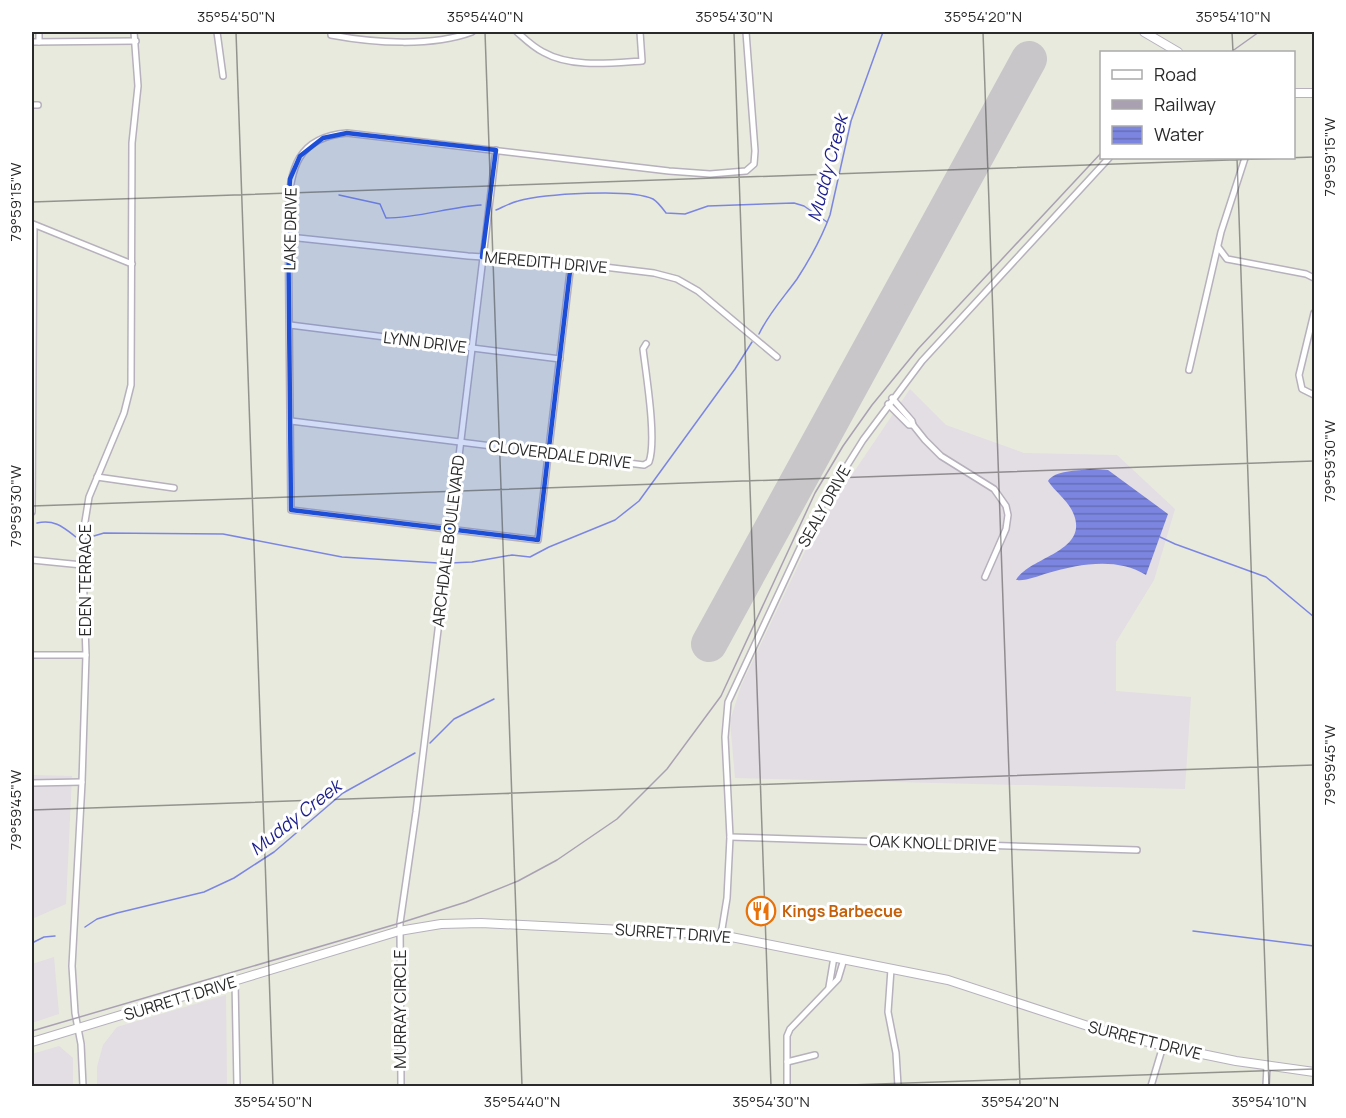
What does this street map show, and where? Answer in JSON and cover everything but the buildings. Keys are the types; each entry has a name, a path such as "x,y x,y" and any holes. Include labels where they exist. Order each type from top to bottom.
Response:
{"street":[{"path":"39,32 39,42"},
{"name":"EDEN TERRACE","path":"82,1086 81,1044 74,992 72,947 82,782 86,654 82,565 84,518 89,497 128,401 131,369 132,142 138,86 134,32"},
{"path":"217,32 223,76"},
{"path":"331,32 331,35 356,40 408,41 444,40 472,32"},
{"path":"517,32 539,50 561,60 608,63 642,61 640,32"},
{"name":"LAKE DRIVE","path":"548,453 538,540 291,510 289,188 293,169 306,148 323,138 337,134 362,134 669,171 710,174 746,171 754,164 755,151 746,32"},
{"path":"1144,32 1176,51"},
{"path":"32,42 136,41"},
{"path":"1295,93 1314,93"},
{"name":"ARCHDALE BOULEVARD","path":"399,931 416,812 496,150"},
{"name":"SEALY DRIVE","path":"721,935 727,898 730,837 725,737 728,702 813,520 892,398 922,361 1108,159"},
{"path":"1189,370 1218,247 1245,159"},
{"path":"32,512 33,224 132,264"},
{"name":"MEREDITH DRIVE","path":"289,237 654,273 677,279 698,291 777,357"},
{"path":"1218,247 1227,259 1306,274 1314,278"},
{"path":"548,453 571,264"},
{"path":"1314,313 1299,382 1302,389 1314,394"},
{"name":"LYNN DRIVE","path":"290,325 560,359"},
{"name":"CLOVERDALE DRIVE","path":"291,421 644,465 649,462 651,454 651,421 643,349 646,344"},
{"path":"892,398 941,456 994,489 1006,506 1008,515 1006,529 990,561 985,577"},
{"path":"888,404 909,425 913,425"},
{"path":"97,477 174,488"},
{"path":"32,560 82,565"},
{"path":"32,655 86,654"},
{"path":"32,783 82,782"},
{"name":"OAK KNOLL DRIVE","path":"730,837 1137,850"},
{"name":"SURRETT DRIVE","path":"32,1042 399,931 441,924 481,923 721,935 948,980 1097,1029 1163,1047 1314,1072"},
{"name":"MURRAY CIRCLE","path":"399,931 401,1086"},
{"path":"829,989 834,957"},
{"path":"787,1086 787,1036 790,1029 838,979 844,959"},
{"path":"891,969 888,1011 896,1053 898,1086"},
{"path":"235,981 237,1086"},
{"path":"1151,1086 1163,1047"},
{"path":"787,1062 814,1055"},
{"path":"1266,1086 1267,1066"}],"highlighted area":[{"path":"347,133 496,150 482,257 571,263 538,540 291,510 288,212 290,179 300,156 323,138"}],"shaded area":[{"path":"910,389 946,425 1024,453 1117,455 1175,509 1154,580 1116,642 1116,691 1191,697 1185,789 735,778 730,721 741,686 816,528"},
{"path":"32,775 72,776 66,904 32,919"},
{"path":"54,957 59,1014 32,1023 32,964"},
{"path":"226,995 227,1086 97,1086 97,1067 103,1045 117,1027"},
{"path":"59,1046 73,1058 73,1086 32,1086 32,1054"}],"water":[{"path":"1090,469 1108,470 1168,514 1146,575 1123,566 1098,564 1072,567 1016,580 1023,572 1055,553 1073,538 1076,527 1072,510 1048,481 1051,477 1061,473"}],"waterway":[{"name":"Muddy Creek","path":"759,334 802,271 827,223 851,121 883,32"},
{"path":"496,210 530,198 607,193 653,199 666,213 685,214 708,206 794,203 804,206 827,222"},
{"path":"339,195 380,204 386,218 481,205"},
{"name":"Muddy Creek","path":"450,563 472,562 512,555 530,557 615,520 639,501 752,342"},
{"path":"37,523 53,523 76,537"},
{"path":"87,538 104,533 223,534 342,557 438,563"},
{"path":"1160,537 1266,577 1314,617"},
{"name":"Muddy Creek","path":"430,743 454,719 494,699"},
{"name":"Muddy Creek","path":"85,927 97,919 117,913 204,892 234,878 274,852 343,793 415,753"},
{"path":"1193,931 1314,946"},
{"name":"Muddy Creek","path":"32,943 44,937 55,936"}],"runway":[{"path":"709,644 1029,59"}],"railway":[{"path":"1232,51 1259,32"},
{"path":"32,1031 466,902 518,881 557,860 617,819 667,769 721,696 815,493 843,446 872,405 918,349 1100,154"}],"place":[{"name":"Kings Barbecue","path":"761,911"}]}
